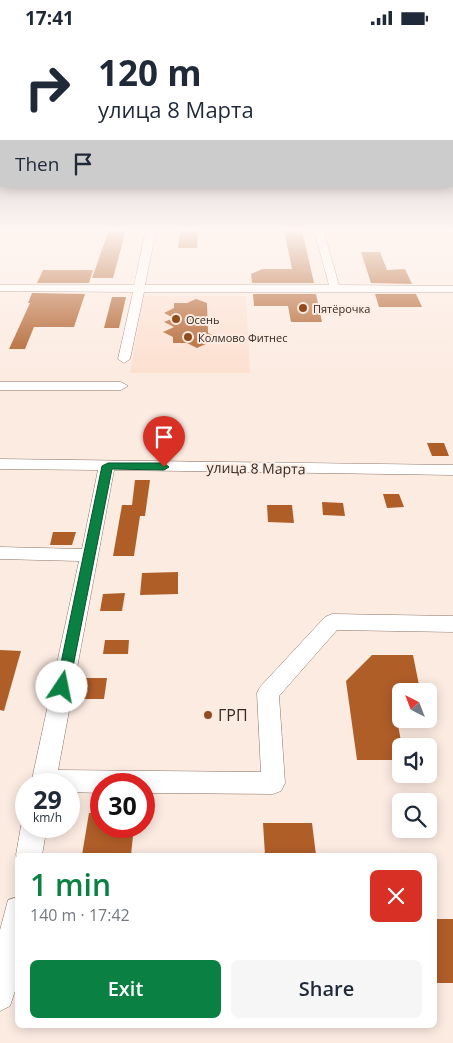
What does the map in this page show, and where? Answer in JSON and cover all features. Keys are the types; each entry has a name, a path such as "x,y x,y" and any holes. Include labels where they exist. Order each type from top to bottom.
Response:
{"street":[{"path":"124,359 140,277"},
{"path":"332,277 335,289"},
{"path":"0,303 4,288 453,289"},
{"path":"0,386 121,386"},
{"name":"улица 8 Марта","path":"0,464 453,470"},
{"path":"45,773 108,466"},
{"path":"0,553 89,555"},
{"path":"80,783 273,783 268,693 332,622 453,624"},
{"path":"29,853 32,838"},
{"path":"0,996 15,924"}],"shaded area":[{"path":"144,296 246,296 250,373 130,373"}],"building":[{"path":"40,277 91,277 89,283 37,283"},
{"path":"92,277 113,277 113,278"},
{"path":"251,277 313,277 314,283 252,283"},
{"path":"369,277 409,277 412,284 371,283"},
{"path":"32,293 85,294 74,327 34,327 25,349 9,349 30,303 28,303"},
{"path":"253,294 316,294 322,322 291,322 288,306 254,306"},
{"path":"375,294 416,294 422,307 379,307"},
{"path":"112,297 126,297 119,328 104,328"},
{"path":"196,299 207,303 208,333 219,338 197,348 187,343 173,343 173,337 163,332 174,327 164,322 174,318 164,313 174,308 174,303 187,303"},
{"path":"427,443 444,443 449,456 432,456"},
{"path":"135,480 150,480 145,516 140,516 134,556 113,556 122,505 132,505"},
{"path":"383,494 399,494 404,507 387,508"},
{"path":"322,502 343,503 345,516 323,515"},
{"path":"267,505 292,505 294,523 268,522"},
{"path":"53,532 76,532 72,545 50,545"},
{"path":"178,572 178,594 140,595 142,573"},
{"path":"125,593 122,611 100,611 103,594"},
{"path":"105,640 129,640 128,654 103,654"},
{"path":"0,650 21,651 4,711 0,710"},
{"path":"372,655 413,655 419,683 392,683 392,728 399,728 400,738 392,738 392,760 357,760 346,681"},
{"path":"81,678 107,678 104,699 78,699"},
{"path":"89,813 90,838 133,838 131,853 82,853"},
{"path":"263,823 312,823 316,853 265,853"},
{"path":"437,919 453,919 453,983 437,983"}],"place":[{"name":"Пятёрочка","path":"303,308"},
{"name":"Осень","path":"176,319"},
{"name":"Колмово Фитнес","path":"188,337"},
{"name":"ГРП","path":"208,715"}],"route":[{"path":"62,687 108,466 164,467"}]}
